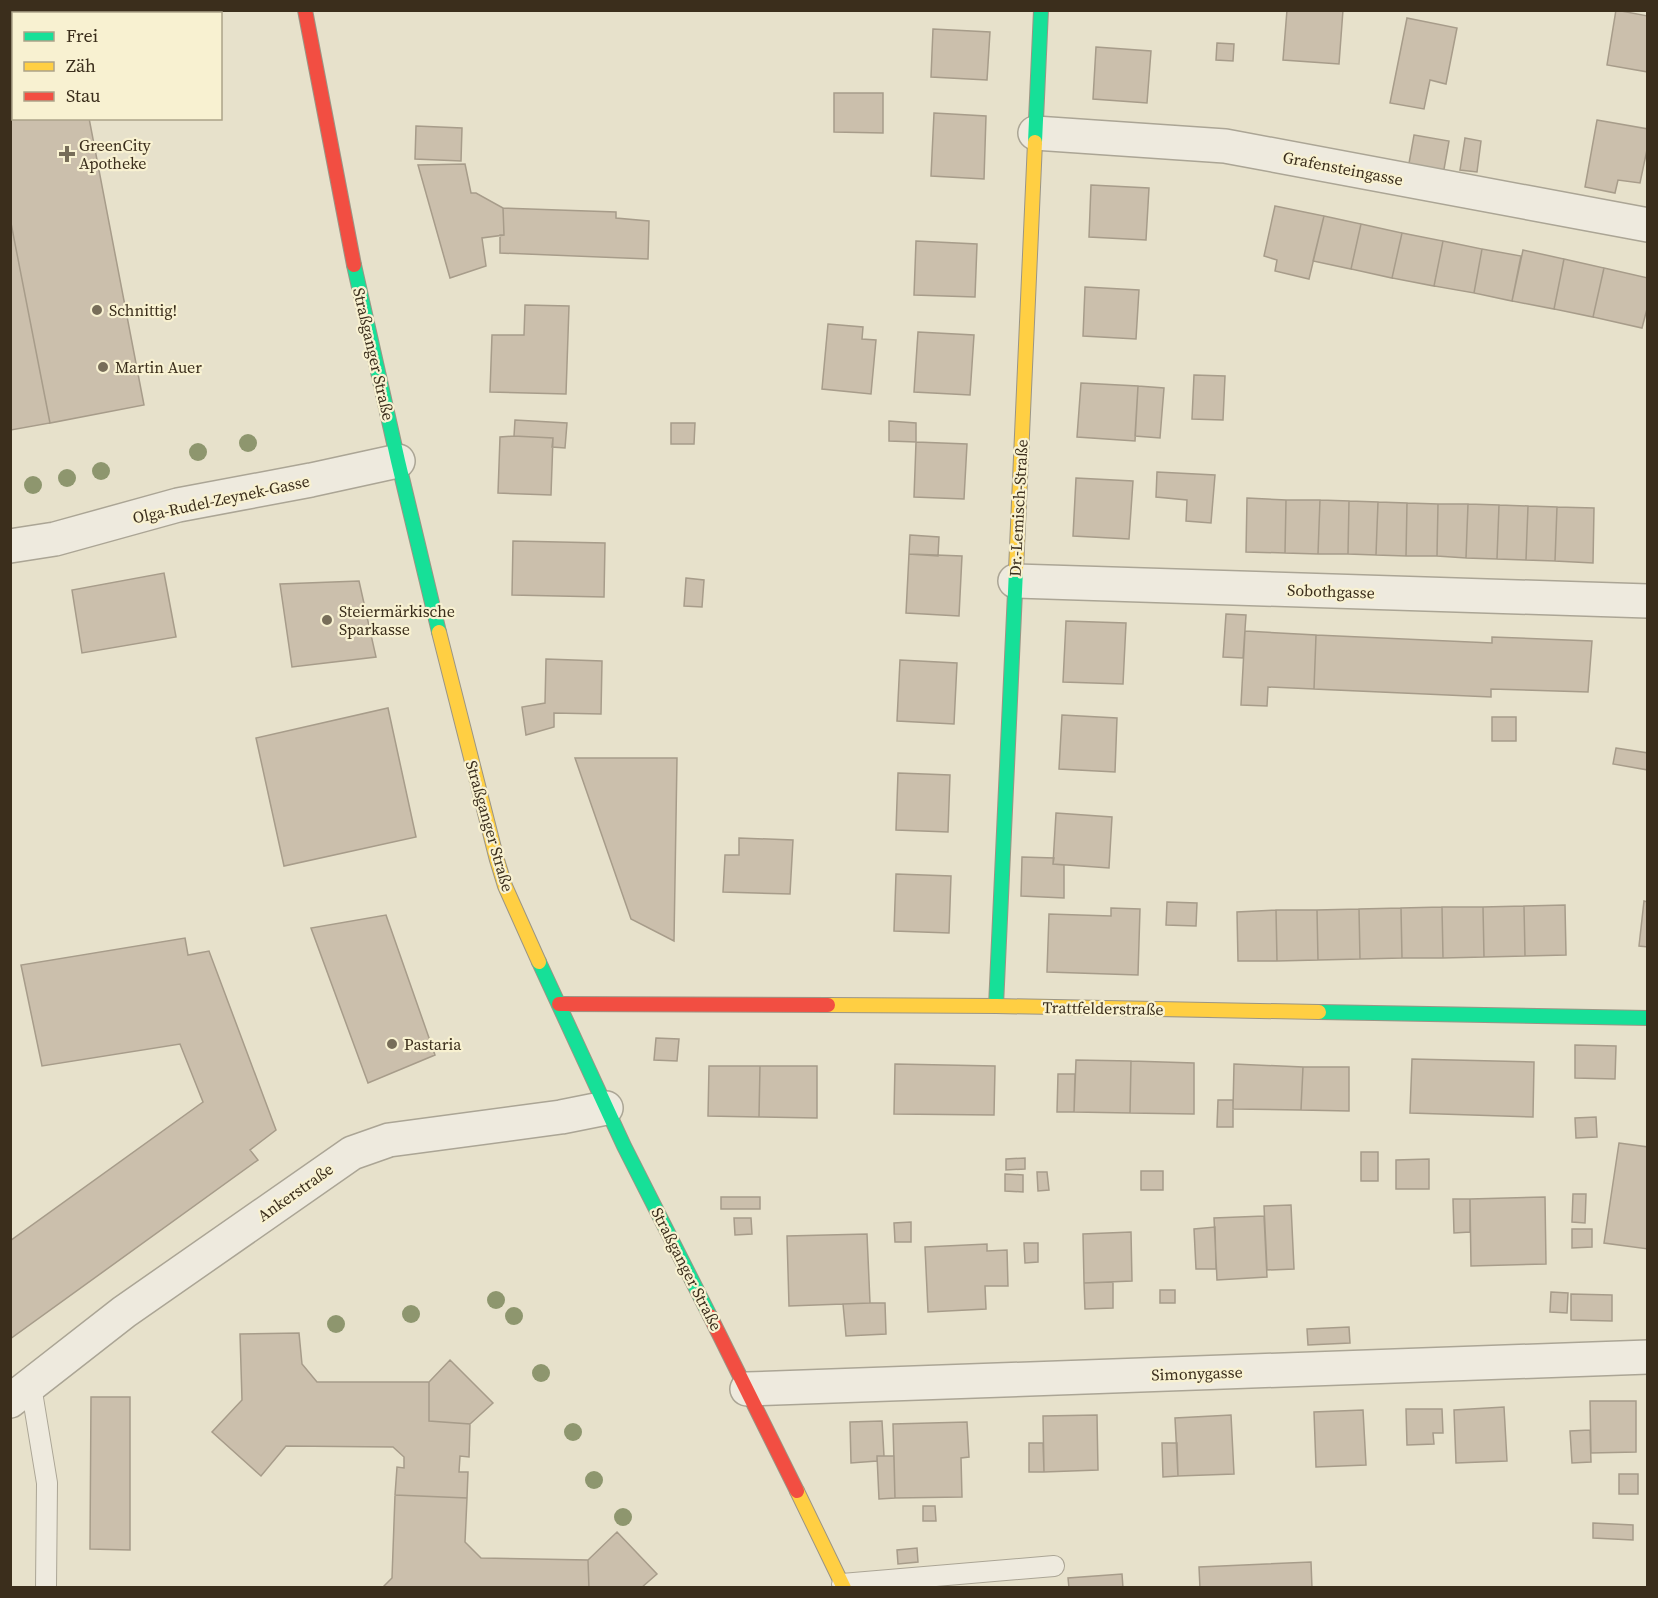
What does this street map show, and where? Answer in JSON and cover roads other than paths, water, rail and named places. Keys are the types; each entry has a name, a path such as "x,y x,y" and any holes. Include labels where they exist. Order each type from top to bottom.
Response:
{"street":[{"name":"Straßganger Straße","path":"305,10 363,309 398,461 497,860 518,917 606,1108 843,1586"},
{"name":"Dr.-Lemisch-Straße","path":"996,1006 1041,10"},
{"name":"Grafensteingasse","path":"1035,134 1225,146 1647,225"},
{"name":"Olga-Rudel-Zeynek-Gasse","path":"10,546 55,539 178,505 398,461"},
{"name":"Sobothgasse","path":"1015,581 1647,601"},
{"name":"Trattfelderstraße","path":"559,1004 996,1006 1647,1018"},
{"name":"Ankerstraße","path":"21,1393 124,1312 352,1153 389,1140 561,1117 606,1108"},
{"name":"Simonygasse","path":"747,1389 1647,1357"}],"lane":[{"name":"Ankerstraße","path":"21,1393 47,1483 46,1587"},
{"name":"Straßganger Straße","path":"843,1586 1054,1566"}],"place":[{"name":"GreenCity Apotheke","path":"67,154"},
{"name":"Schnittig!","path":"97,310"},
{"name":"Martin Auer","path":"103,367"},
{"name":"Steiermärkische Sparkasse","path":"327,620"},
{"name":"Pastaria","path":"392,1044"}]}
